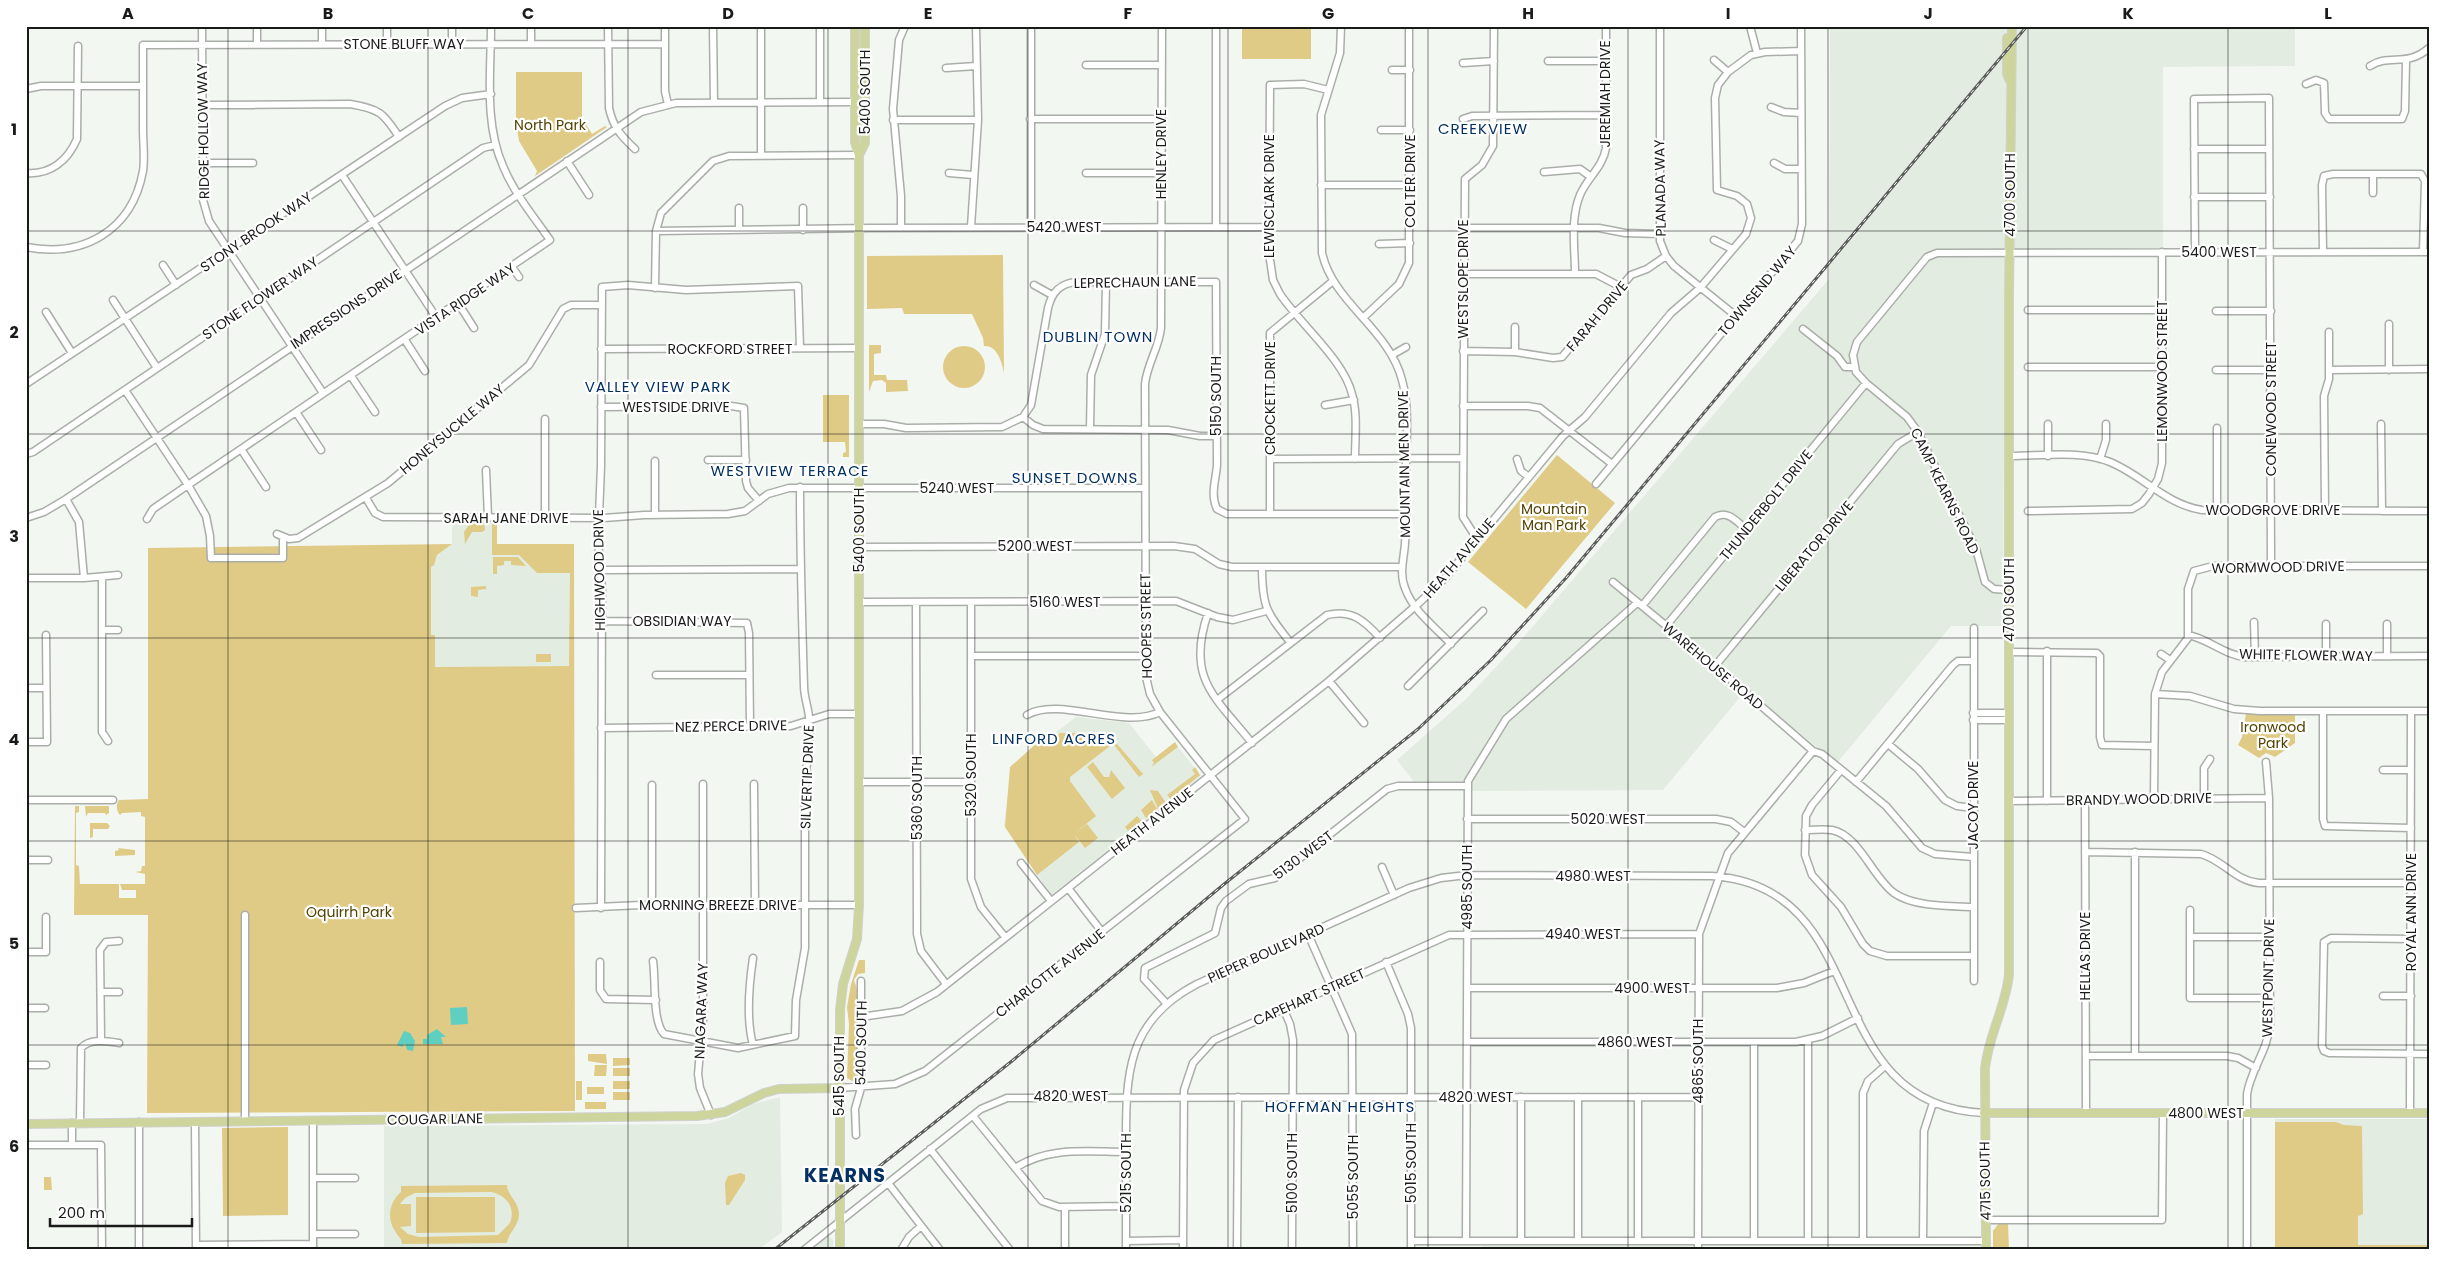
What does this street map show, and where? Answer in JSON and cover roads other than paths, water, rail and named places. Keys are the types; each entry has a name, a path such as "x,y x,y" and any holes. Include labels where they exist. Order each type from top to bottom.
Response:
{"main road":[{"name":"5400 SOUTH","path":"855,26 855,142 859,155 859,905"},
{"name":"5400 SOUTH","path":"859,155 865,143 865,26"},
{"name":"4700 SOUTH","path":"2007,26 2007,74 2010,83"},
{"name":"4700 SOUTH","path":"1984,1113 1985,1062 1988,1045 2005,999 2009,974 2010,83 2013,72 2012,26"},
{"name":"5415 SOUTH","path":"840,1250 840,998 858,939 859,905"},
{"name":"COUGAR LANE","path":"26,1124 711,1115 725,1112 764,1093 778,1089 839,1088"},
{"name":"4800 WEST","path":"1984,1113 2429,1113"},
{"name":"4715 SOUTH","path":"1984,1113 1986,1246"}],"street":[{"name":"RIDGE HOLLOW WAY","path":"202,26 203,200 206,212 228,250 323,393"},
{"path":"257,26 257,44"},
{"path":"322,26 322,44"},
{"path":"387,26 387,44"},
{"path":"452,26 452,44"},
{"name":"VISTA RIDGE WAY","path":"147,519 153,509 550,240 518,193 503,167 495,145 490,94 491,26"},
{"path":"531,26 531,44"},
{"path":"608,26 609,108 615,128 635,149"},
{"path":"665,26 665,91 668,105"},
{"path":"713,26 714,103"},
{"path":"761,26 761,156"},
{"path":"820,26 820,102"},
{"path":"901,228 901,196 893,120 893,97 900,40 905,26"},
{"path":"971,228 978,120 976,26"},
{"path":"1030,26 1031,227"},
{"name":"HENLEY DRIVE","path":"1145,430 1146,376 1160,337 1162,26"},
{"path":"1216,26 1216,227"},
{"name":"MOUNTAIN MEN DRIVE","path":"1341,26 1340,53 1337,69 1328,90 1321,115 1322,253 1325,265 1333,281 1364,317 1392,355 1405,394 1405,544 1402,567 1404,588 1415,607 1450,644"},
{"name":"COLTER DRIVE","path":"1364,317 1394,290 1403,278 1409,263 1410,26"},
{"name":"WESTSLOPE DRIVE","path":"1477,539 1463,517 1463,228 1465,179 1482,165 1490,155 1493,146 1494,26"},
{"name":"JEREMIAH DRIVE","path":"1575,273 1574,228 1579,197 1604,155 1606,26"},
{"name":"PLANADA WAY","path":"1660,26 1659,234 1666,256 1700,288 1736,316"},
{"path":"1750,26 1757,53"},
{"name":"TOWNSEND WAY","path":"1596,484 1798,241 1802,224 1801,26"},
{"name":"STONE BLUFF WAY","path":"143,86 143,45 665,44"},
{"path":"26,173 42,172 52,168 67,157 73,149 79,131 80,86 78,46"},
{"path":"2370,66 2378,61 2406,61 2418,56 2429,48"},
{"name":"HEATH AVENUE","path":"862,1016 902,1011 927,998 946,984 1329,681 1415,607 1444,578 1570,430 1585,417 1678,306 1700,288 1746,234 1751,218 1750,211 1743,199 1716,190 1716,93 1718,85 1728,72 1743,60 1757,53 1801,51"},
{"path":"1714,60 1728,72"},
{"path":"1463,63 1494,61"},
{"path":"1548,61 1606,61"},
{"path":"2306,84 2316,80 2324,83 2325,113 2329,119 2404,118 2406,61"},
{"path":"1086,65 1161,65"},
{"path":"946,68 976,66"},
{"path":"1392,70 1410,70"},
{"name":"LEWISCLARK DRIVE","path":"1328,90 1304,84 1270,85 1269,253 1274,280 1280,294 1294,314 1346,376 1354,400 1355,459"},
{"path":"26,89 41,86 143,86 143,170 138,192 130,207 115,226 95,240 63,250 26,248"},
{"name":"STONY BROOK WAY","path":"26,384 399,137 462,98 490,94"},
{"name":"CONEWOOD STREET","path":"2194,149 2194,98 2269,98 2271,566"},
{"name":"IMPRESSIONS DRIVE","path":"26,518 44,512 66,499 641,112 668,105 855,102"},
{"path":"203,105 350,104 374,108 388,120 399,137"},
{"path":"1771,107 1784,112 1801,112"},
{"path":"1463,119 1472,116 1606,115"},
{"path":"1030,119 1161,119"},
{"path":"893,120 978,120"},
{"path":"1380,130 1410,130"},
{"name":"STONE FLOWER WAY","path":"26,454 33,452 483,148 495,145"},
{"path":"2195,252 2194,149 2270,148"},
{"path":"800,348 798,286 692,290 655,288 656,231 661,213 719,158 859,155"},
{"path":"567,161 589,195"},
{"path":"203,163 253,163"},
{"path":"1774,164 1785,169 1801,169"},
{"path":"1544,172 1580,169 1591,177"},
{"path":"949,173 973,175"},
{"path":"1086,173 1161,173"},
{"path":"2323,252 2323,178 2333,174 2421,174 2426,183 2426,252"},
{"path":"2373,174 2373,193"},
{"path":"342,175 436,318"},
{"path":"1321,185 1410,185"},
{"path":"2194,197 2270,197"},
{"path":"739,208 739,230"},
{"path":"803,208 803,230"},
{"name":"5420 WEST","path":"656,231 859,228 1269,227"},
{"path":"1463,228 1574,228 1605,229 1630,234 1659,234"},
{"path":"1714,240 1732,249"},
{"path":"1379,244 1410,243"},
{"name":"5400 WEST","path":"1854,367 1853,355 1857,342 1930,255 2162,252 2426,252"},
{"name":"LEMONWOOD STREET","path":"2153,488 2160,475 2162,463 2162,252"},
{"name":"FARAH DRIVE","path":"1463,351 1515,352 1553,358 1562,357 1631,275 1647,269 1666,256"},
{"path":"163,265 176,285"},
{"path":"512,267 519,277"},
{"path":"1463,274 1596,274 1620,287"},
{"name":"CROCKETT DRIVE","path":"1270,514 1270,333 1333,281"},
{"name":"LEPRECHAUN LANE","path":"1052,295 1059,288 1070,282 1216,282"},
{"path":"1090,429 1091,375 1105,334 1106,282"},
{"name":"5150 SOUTH","path":"1216,282 1216,436 1213,498 1217,508 1227,514 1270,514"},
{"name":"HIGHWOOD DRIVE","path":"601,908 602,570 598,541 598,518 602,287 628,285 655,288"},
{"path":"859,424 884,424 906,428 995,427 1007,425 1023,417 1034,396 1052,295 1034,285"},
{"path":"113,300 157,368"},
{"path":"458,303 474,328"},
{"name":"HONEYSUCKLE WAY","path":"188,485 206,516 210,536 211,558 283,558 280,536 298,538 366,498 404,470 529,365 562,309 572,305 601,305"},
{"path":"2028,310 2162,310"},
{"path":"2216,311 2271,311"},
{"path":"46,312 72,353"},
{"path":"2389,324 2389,370"},
{"path":"1515,352 1516,326"},
{"name":"CAMP KEARNS ROAD","path":"1803,329 1837,356 1845,367 1854,367 1866,383 1907,417 1918,432 1976,549 1985,582 1994,589 2009,590"},
{"path":"2325,511 2324,396 2329,382 2329,332"},
{"path":"405,340 425,371"},
{"path":"1392,355 1406,347"},
{"name":"ROCKFORD STREET","path":"601,349 859,348"},
{"path":"2028,367 2162,367"},
{"path":"2329,370 2429,369"},
{"path":"2216,370 2271,370"},
{"path":"351,376 375,412"},
{"name":"THUNDERBOLT DRIVE","path":"1666,626 1866,383"},
{"path":"125,390 188,485"},
{"path":"1325,405 1354,400"},
{"name":"WESTSIDE DRIVE","path":"601,407 731,406 744,408 748,488 759,501"},
{"path":"1463,406 1535,406 1570,430 1612,464"},
{"path":"296,412 322,450"},
{"path":"1023,417 1033,425 1043,429 1168,430 1200,436 1216,436"},
{"path":"545,419 545,517"},
{"path":"2048,424 2048,456"},
{"path":"2100,459 2106,437 2106,424"},
{"path":"2381,424 2382,511"},
{"path":"2217,428 2217,511"},
{"name":"HOOPES STREET","path":"1145,430 1145,656 1147,685 1153,701 1160,712 1244,819"},
{"name":"LIBERATOR DRIVE","path":"1715,666 1898,444 1918,432"},
{"path":"241,449 266,487"},
{"name":"WOODGROVE DRIVE","path":"2010,456 2084,456 2100,459 2116,465 2188,507 2217,511 2429,510"},
{"path":"1270,459 1463,458"},
{"path":"1517,459 1521,471 1529,477"},
{"path":"708,460 746,460"},
{"path":"655,461 655,515"},
{"path":"486,470 488,517"},
{"name":"SARAH JANE DRIVE","path":"366,498 375,513 383,517 598,518 737,513 752,507 776,490 800,487 859,487"},
{"name":"SILVERTIP DRIVE","path":"753,1045 795,1036 796,1000 805,948 805,778 809,756 809,722 804,690 804,630 800,569 800,487"},
{"name":"5240 WEST","path":"859,487 1145,488"},
{"path":"2028,511 2128,510 2142,503 2153,488"},
{"path":"66,499 74,512 81,532 84,578"},
{"path":"1270,514 1405,514"},
{"name":"4985 SOUTH","path":"1466,1241 1467,786 1473,772 1506,719 1640,604 1715,517 1725,514 1729,515 1746,529"},
{"name":"5200 WEST","path":"859,547 1145,546 1190,548 1226,566 1402,567"},
{"name":"WORMWOOD DRIVE","path":"2188,634 2188,589 2194,571 2210,566 2429,566"},
{"path":"1262,567 1262,594 1266,611 1290,642"},
{"path":"602,570 800,569"},
{"path":"26,578 84,578 118,575"},
{"path":"102,576 102,732 108,741"},
{"name":"WAREHOUSE ROAD","path":"1613,582 1715,666 1813,751 1822,754 1886,806 1922,848 1935,854 1973,857"},
{"name":"5160 WEST","path":"859,602 1180,602 1208,614 1233,620 1266,611"},
{"name":"5360 SOUTH","path":"916,602 917,934 922,951 946,984"},
{"name":"5320 SOUTH","path":"970,602 972,886 981,906 1006,937"},
{"path":"1408,686 1483,611"},
{"path":"1217,700 1320,618 1340,613 1360,618 1380,638"},
{"path":"1208,614 1200,641 1201,670 1204,680 1217,700 1252,743"},
{"name":"OBSIDIAN WAY","path":"602,621 747,623 750,727"},
{"path":"2254,622 2255,657"},
{"path":"2326,624 2326,656"},
{"path":"2387,624 2387,656"},
{"name":"JACOY DRIVE","path":"1974,628 1972,808 1974,981"},
{"path":"102,630 118,630"},
{"path":"2154,799 2155,694 2159,677 2184,644 2188,634"},
{"name":"WHITE FLOWER WAY","path":"2188,634 2207,640 2233,655 2255,657 2429,656"},
{"path":"26,742 47,742 46,635"},
{"path":"2047,651 2047,800"},
{"path":"2010,652 2091,651 2100,656 2100,737 2102,745 2154,746"},
{"path":"2161,654 2170,660"},
{"path":"971,656 1145,656"},
{"path":"1856,782 1956,663 1973,661"},
{"path":"656,675 749,675"},
{"path":"1329,681 1364,723"},
{"path":"26,688 46,688"},
{"path":"2155,694 2190,696 2221,706 2248,710 2429,711"},
{"path":"1027,715 1038,711 1068,711 1141,718 1160,712"},
{"path":"2323,711 2324,824 2331,828 2411,828"},
{"name":"ROYAL ANN DRIVE","path":"2410,1113 2411,711"},
{"name":"NEZ PERCE DRIVE","path":"601,728 791,726 809,722 829,714 859,714"},
{"path":"1973,716 2009,716"},
{"path":"1888,744 1918,769 1945,800 1957,806 1972,808"},
{"name":"4865 SOUTH","path":"1698,1250 1699,934 1728,853 1813,751"},
{"path":"2204,798 2204,768 2210,759"},
{"name":"WESTPOINT DRIVE","path":"2247,1250 2247,1113 2249,1086 2265,1050 2269,1035 2269,798 2266,762"},
{"path":"1841,770 1808,810 1805,830 1807,867 1812,875 1842,907 1863,944 1870,951 1886,956 1973,956"},
{"path":"2383,770 2411,770"},
{"path":"859,782 971,782"},
{"path":"652,784 652,905"},
{"name":"NIAGARA WAY","path":"703,784 703,905 699,1082 711,1115"},
{"path":"754,784 755,905"},
{"name":"5130 WEST","path":"1167,1004 1146,981 1144,972 1147,966 1215,933 1221,908 1236,893 1249,884 1275,878 1387,789 1398,786 1467,786"},
{"name":"BRANDY WOOD DRIVE","path":"2009,801 2269,798"},
{"path":"26,800 113,800"},
{"name":"HELLAS DRIVE","path":"2085,800 2086,1113"},
{"name":"5020 WEST","path":"1467,818 1716,819 1731,822 1744,832"},
{"name":"CHARLOTTE AVENUE","path":"839,1088 861,1088 895,1084 925,1071 1244,819"},
{"path":"1805,830 1833,830 1842,835 1860,851 1889,889 1902,898 1972,907"},
{"path":"2085,852 2201,854 2215,859 2242,879 2269,883 2411,883"},
{"path":"2135,852 2135,1056"},
{"path":"26,860 48,860"},
{"path":"1021,863 1051,901"},
{"path":"1382,867 1394,895"},
{"name":"4980 WEST","path":"1467,876 1719,877 1759,886 1787,903 1813,930 1874,1051 1904,1086 1933,1103 1955,1110 1984,1113"},
{"name":"PIEPER BOULEVARD","path":"1126,1097 1128,1074 1139,1040 1167,1004 1198,984 1394,895 1432,880 1467,876"},
{"path":"1068,888 1102,932"},
{"name":"MORNING BREEZE DRIVE","path":"576,908 652,905 859,905"},
{"path":"2190,910 2190,998 2269,998"},
{"path":"245,915 245,1121"},
{"path":"26,952 46,952 46,916"},
{"name":"4940 WEST","path":"1467,933 1699,934"},
{"name":"CAPEHART STREET","path":"1183,1250 1183,1097 1190,1068 1206,1046 1229,1033 1438,938 1467,933"},
{"name":"5055 SOUTH","path":"1308,934 1352,1034 1353,1250"},
{"path":"2191,938 2269,937"},
{"path":"2411,938 2325,940 2322,946 2322,1046 2324,1051 2331,1054 2429,1054"},
{"path":"101,1041 100,950 103,944 119,940"},
{"path":"653,961 658,1019 664,1034 732,1048 753,1045 750,1030 753,958"},
{"path":"600,962 600,990 606,999 656,1000"},
{"name":"5015 SOUTH","path":"1386,962 1410,1020 1411,1250"},
{"name":"4900 WEST","path":"1467,988 1786,987 1804,983 1834,970"},
{"name":"5400 SOUTH","path":"856,1135 855,1108 861,1088 862,981"},
{"path":"101,992 119,992"},
{"path":"2383,996 2411,996"},
{"path":"26,1008 45,1008"},
{"name":"5100 SOUTH","path":"1283,1008 1292,1033 1292,1250"},
{"name":"4860 WEST","path":"1467,1042 1754,1042 1808,1040 1858,1018"},
{"path":"1808,1040 1808,1241"},
{"path":"72,1145 76,1123 80,1048 86,1043 101,1041 119,1043"},
{"path":"1754,1042 1754,1241"},
{"path":"2086,1056 2230,1056 2256,1068"},
{"path":"26,1065 46,1065"},
{"path":"1863,1241 1863,1093 1868,1081 1885,1066"},
{"name":"4820 WEST","path":"804,1250 973,1116 994,1102 1014,1097 1698,1098"},
{"name":"5215 SOUTH","path":"1126,1097 1126,1250"},
{"path":"1237,1250 1238,1097"},
{"path":"1520,1241 1521,1097"},
{"path":"1578,1097 1578,1241"},
{"path":"1638,1097 1638,1241"},
{"path":"1923,1241 1924,1131 1933,1103"},
{"path":"1986,1220 2162,1220 2163,1113"},
{"path":"973,1116 1042,1201 1065,1207 1126,1206"},
{"path":"195,1122 196,1248 313,1247 313,1121"},
{"path":"138,1122 140,1250"},
{"path":"26,1145 101,1146 102,1250"},
{"path":"930,1150 1010,1250"},
{"path":"1015,1168 1030,1159 1045,1154 1126,1152"},
{"path":"313,1178 355,1178"},
{"path":"888,1183 940,1250"},
{"path":"1065,1207 1065,1250"},
{"path":"901,1250 909,1238 922,1226"},
{"path":"313,1234 355,1234"},
{"path":"1126,1241 1183,1240"},
{"path":"1411,1241 1923,1241 1986,1246"}],"water":[{"path":"467,1007 468,1024 451,1025 450,1008"},
{"path":"437,1029 446,1037 441,1037 443,1044 423,1044 423,1039 427,1039 427,1035"},
{"path":"404,1031 410,1033 415,1041 413,1051 407,1050 405,1043 402,1047 397,1045"}],"railway":[{"path":"774,1250 1012,1061 1223,885 1418,729 1491,660 1566,578 2027,26"}],"district":[{"name":"CREEKVIEW","path":"1483,128"},
{"name":"DUBLIN TOWN","path":"1098,336"},
{"name":"VALLEY VIEW PARK","path":"658,386"},
{"name":"WESTVIEW TERRACE","path":"790,470"},
{"name":"SUNSET DOWNS","path":"1075,477"},
{"name":"LINFORD ACRES","path":"1054,738"},
{"name":"HOFFMAN HEIGHTS","path":"1340,1106"},
{"name":"KEARNS","path":"845,1175"}],"park label":[{"name":"North Park","path":"550,125"},
{"name":"Mountain Man Park","path":"1554,518"},
{"name":"Ironwood Park","path":"2273,736"},
{"name":"Oquirrh Park","path":"349,912"}]}
